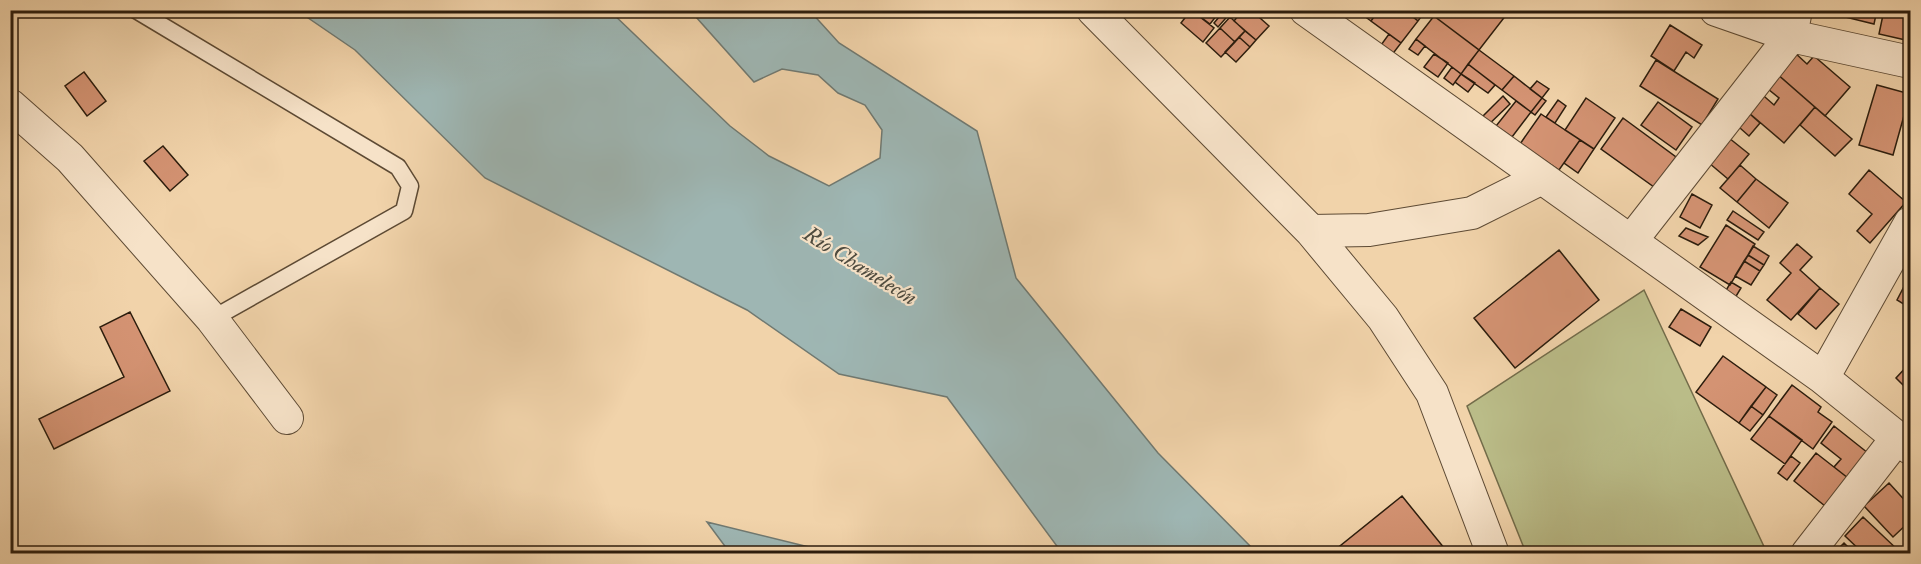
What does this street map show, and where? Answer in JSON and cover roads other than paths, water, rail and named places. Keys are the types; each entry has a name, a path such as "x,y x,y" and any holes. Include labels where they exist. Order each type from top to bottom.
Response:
{"street":[{"path":"1093,10 1311,231 1383,318 1432,393 1493,554"},
{"path":"1305,10 1823,378 1904,443 1807,554"},
{"path":"1716,10 1794,23 1911,62"},
{"path":"1631,241 1794,23"},
{"path":"10,105 70,158 212,319 287,417"},
{"path":"1311,231 1369,230 1472,213 1542,178"},
{"path":"1823,378 1900,238 1911,223"}],"lane":[{"path":"136,10 398,167 410,186 404,212 212,319"}],"water":[{"name":"Río Chamelecón","path":"298,11 610,11 730,126 769,156 829,186 880,158 882,130 865,105 838,93 818,75 782,69 754,82 693,11 810,11 839,43 977,131 1016,278 1158,453 1257,553 1062,553 947,397 839,374 747,310 485,178 355,50"},
{"path":"707,522 821,550 824,553 730,553"}]}
